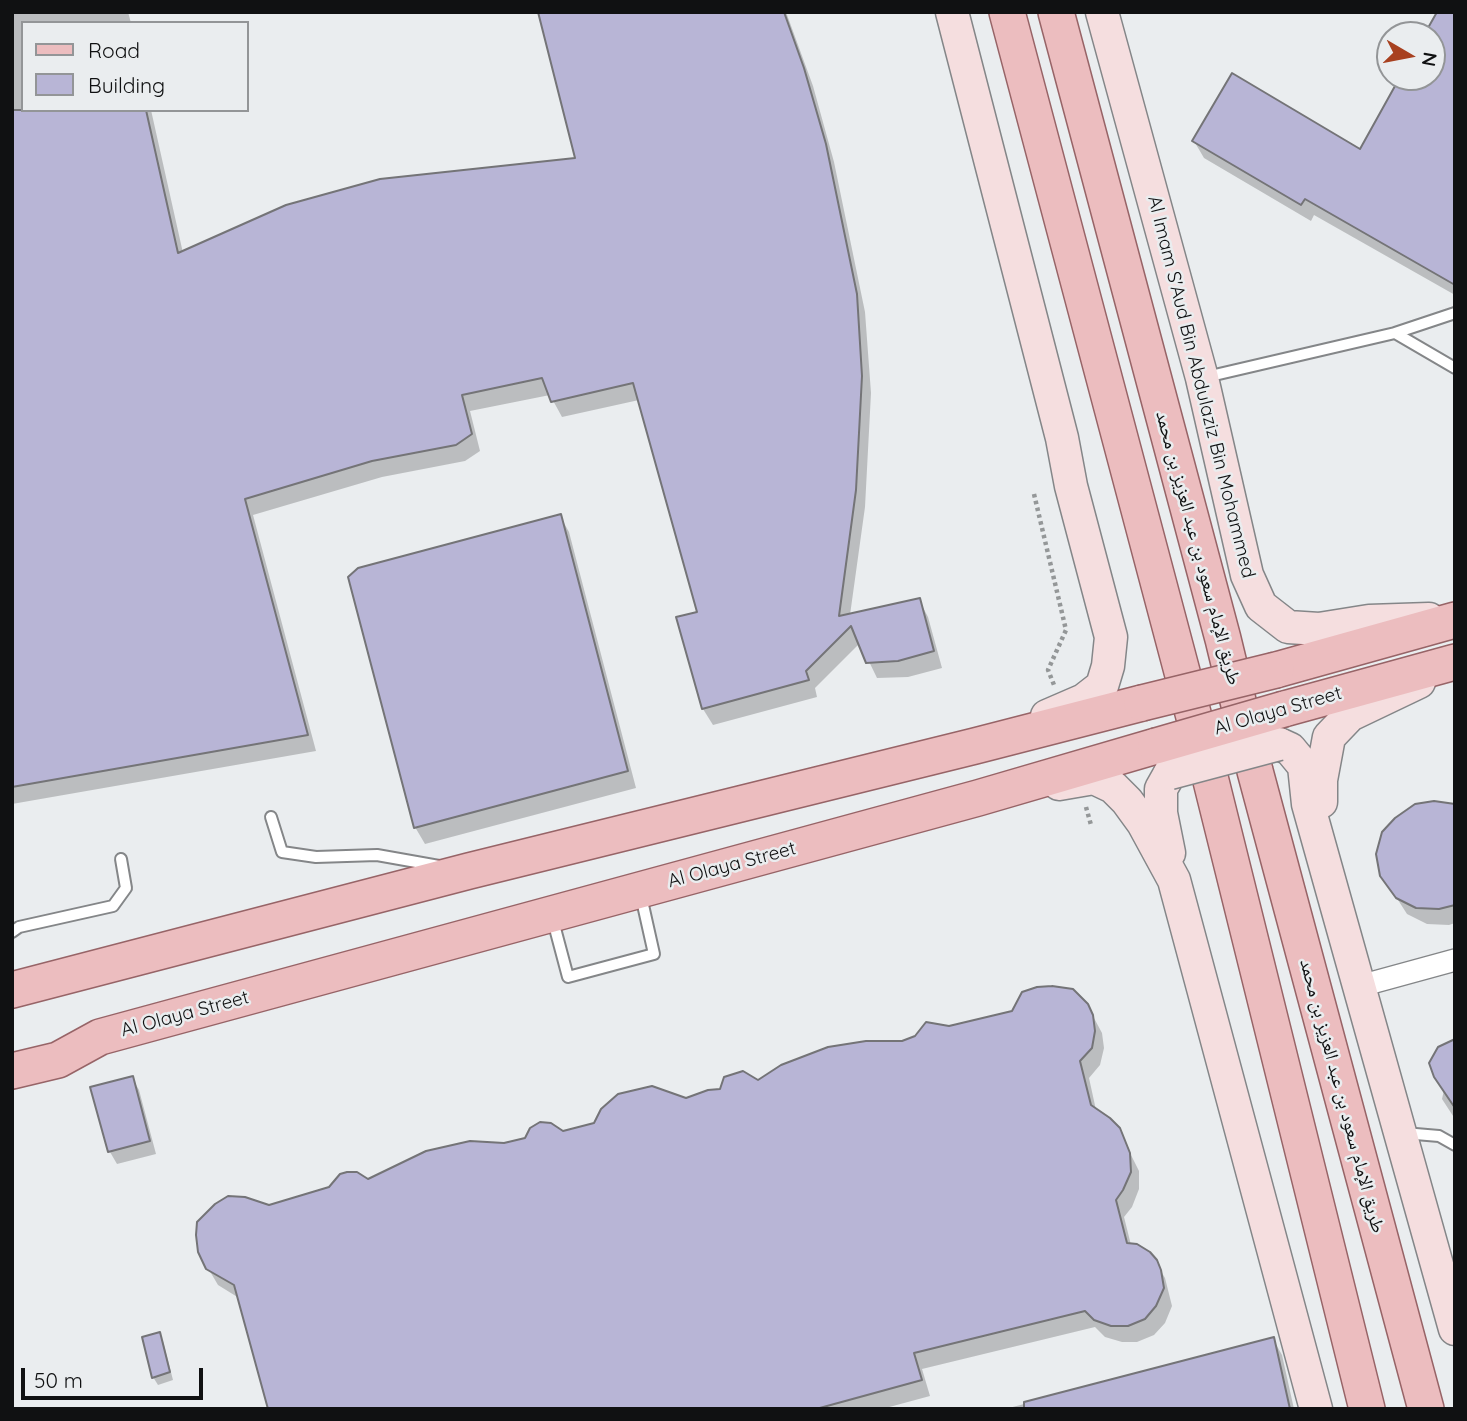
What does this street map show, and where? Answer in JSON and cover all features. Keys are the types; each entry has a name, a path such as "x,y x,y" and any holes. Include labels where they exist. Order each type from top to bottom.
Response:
{"main road":[{"path":"1007,12 1210,781 1367,1409"},
{"name":"طريق الإمام سعود بن عبد العزيز بن محمد","path":"1056,12 1426,1409"},
{"name":"Al Olaya Street","path":"12,990 469,871 1276,670 1455,619"},
{"name":"Al Olaya Street","path":"12,1071 58,1060 100,1037 978,798 1163,760 1284,709 1455,663"},
{"path":"12,1000 88,971"},
{"path":"12,1046 100,1037"}],"street":[{"path":"952,12 1111,637 1108,666 1102,686 1084,700 975,746"},
{"name":"Al Imam S'Aud Bin Abdulaziz Bin Mohammed","path":"1102,12 1202,378 1247,575 1261,607 1288,626 1319,629 1369,621 1455,619"},
{"path":"1321,852 1321,780 1329,737 1350,716 1455,663"},
{"path":"1316,1409 1174,880 1161,813 1163,760 1279,744 1290,749 1304,766 1308,804 1455,1329"},
{"path":"978,798 1094,778 1113,787 1127,802 1143,823 1174,880"},
{"path":"1360,986 1455,960"}],"lane":[{"path":"1202,378 1395,333 1455,313"},
{"path":"1395,333 1455,368"},
{"path":"271,817 282,852 316,857 377,856 469,871"},
{"path":"12,932 19,927 113,905 126,888 121,859"},
{"path":"551,914 568,977 630,961 654,954 640,890"},
{"path":"1401,1133 1439,1136 1455,1145"}],"path":[{"path":"1034,494 1066,630 1048,670"},
{"path":"1085,802 1091,825"}],"building":[{"path":"538,12 784,12 826,144 857,294 862,376 856,490 839,616 920,598 934,651 898,661 866,663 851,626 806,671 809,680 702,709 676,617 697,612 633,383 551,402 542,378 462,395 472,434 456,445 372,461 245,499 308,735 12,787 12,110 146,112 178,253 286,205 380,179 575,158"},
{"path":"1437,12 1455,12 1455,285 1305,199 1301,205 1192,141 1232,73 1360,149 1392,91 1446,91 1446,21 1432,21"},
{"path":"561,514 628,771 414,828 348,577 358,568"},
{"path":"1434,801 1455,804 1455,905 1439,909 1416,908 1396,898 1380,876 1376,854 1382,832 1395,818 1415,804"},
{"path":"1052,986 1073,989 1088,1004 1093,1015 1095,1031 1092,1048 1080,1061 1091,1105 1120,1128 1130,1153 1131,1172 1116,1200 1127,1243 1137,1244 1150,1252 1161,1270 1164,1288 1156,1306 1145,1319 1128,1326 1111,1326 1094,1320 1085,1311 914,1353 922,1380 816,1409 268,1409 234,1285 206,1269 198,1252 197,1222 215,1204 228,1196 245,1197 269,1205 329,1187 340,1174 347,1172 357,1172 368,1179 426,1151 470,1141 504,1143 525,1138 530,1128 540,1122 551,1123 563,1131 594,1123 601,1109 618,1094 652,1086 686,1098 708,1090 720,1089 724,1077 743,1071 758,1080 781,1065 828,1047 866,1041 902,1041 915,1036 926,1022 949,1026 1012,1011 1022,992"},
{"path":"1455,1039 1455,1108 1434,1077 1429,1063 1438,1047"},
{"path":"133,1076 150,1141 108,1152 90,1087"},
{"path":"160,1332 170,1372 152,1378 142,1337"},
{"path":"1274,1337 1290,1409 1024,1409 1024,1402"}]}
